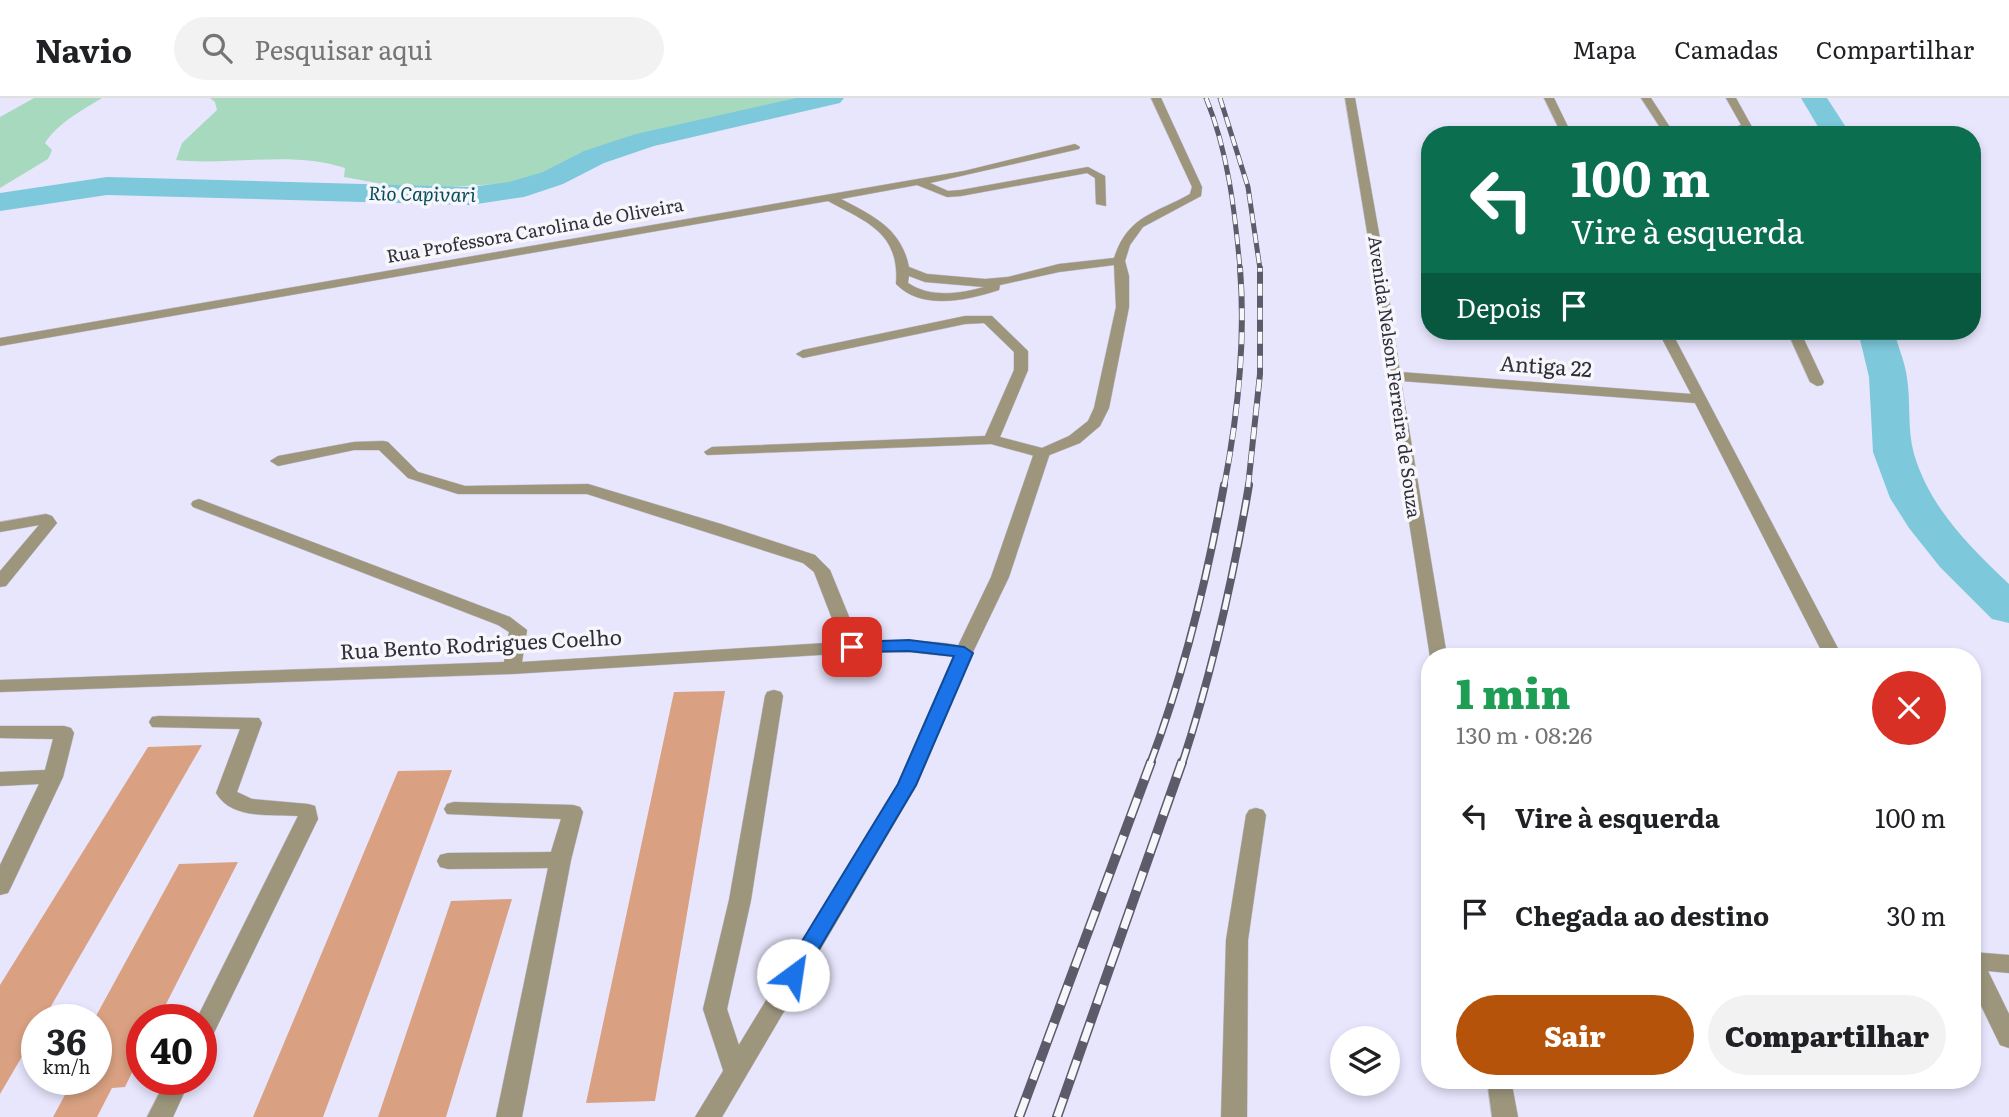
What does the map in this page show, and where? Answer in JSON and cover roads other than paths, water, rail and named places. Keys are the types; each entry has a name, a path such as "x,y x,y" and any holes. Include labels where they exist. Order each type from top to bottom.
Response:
{"street":[{"path":"712,452 991,440 1042,453 1071,443 1090,427 1099,415 1118,332 1124,285 1119,261 1124,241 1137,226 1153,214 1195,196 1197,187 1156,98"},
{"name":"Avenida Nelson Ferreira de Souza","path":"1350,98 1376,250 1391,376 1437,648"},
{"path":"1549,98 1563,126"},
{"path":"1646,98 1664,126"},
{"path":"1731,98 1746,126"},
{"name":"Rua Professora Carolina de Oliveira","path":"0,342 831,198 974,172 1075,147"},
{"path":"918,182 947,194 1088,170 1100,176 1102,204"},
{"path":"831,198 888,235 899,248 903,269 902,284 908,290 930,295 974,295 1008,281 1059,268 1119,261"},
{"path":"803,354 974,318 987,319 1021,351 1022,359 1021,370 991,440"},
{"path":"1669,340 1829,648"},
{"path":"1797,340 1818,382"},
{"name":"Antiga 22","path":"1391,376 1698,399"},
{"path":"278,461 354,446 383,445 413,475 464,491 588,489 715,527 809,559 822,570 852,647"},
{"path":"708,1117 907,785 964,653 1000,578 1042,453"},
{"path":"199,504 504,621 518,629 512,668"},
{"path":"0,527 46,519 49,523 0,582"},
{"name":"Rua Bento Rodrigues Coelho","path":"0,686 512,668 852,647 909,646 964,653"},
{"path":"735,1070 715,1010 742,888 774,696"},
{"path":"159,722 253,723 226,793 231,801 243,805 299,808 308,811 308,819 216,1004"},
{"path":"0,732 64,733 53,777 0,887"},
{"path":"0,779 53,777"},
{"path":"454,809 573,812 509,1117"},
{"path":"1234,1117 1237,940 1256,815"},
{"path":"448,861 561,860"},
{"path":"1981,962 2009,964"},
{"path":"1981,980 2009,1038"},
{"path":"1500,1089 1504,1117"},
{"path":"160,1117 171,1095"}],"waterway":[{"name":"Rio Capivari","path":"0,202 107,186 470,196 513,191 553,178 594,157 646,140 831,98"},
{"path":"1814,98 1831,126"},
{"path":"1878,340 1889,386 1891,443 1901,476 1912,498 1939,538 2009,609"}],"railway":[{"path":"1206,98 1225,160 1240,269"},
{"path":"1220,98 1248,187 1260,269"},
{"path":"1224,487 1240,377 1240,268"},
{"path":"1248,487 1260,374 1260,269"},
{"path":"1150,764 1174,696 1193,626 1224,485"},
{"path":"1182,764 1221,626 1249,485"},
{"path":"1019,1117 1151,762"},
{"path":"1057,1117 1182,762"}]}
